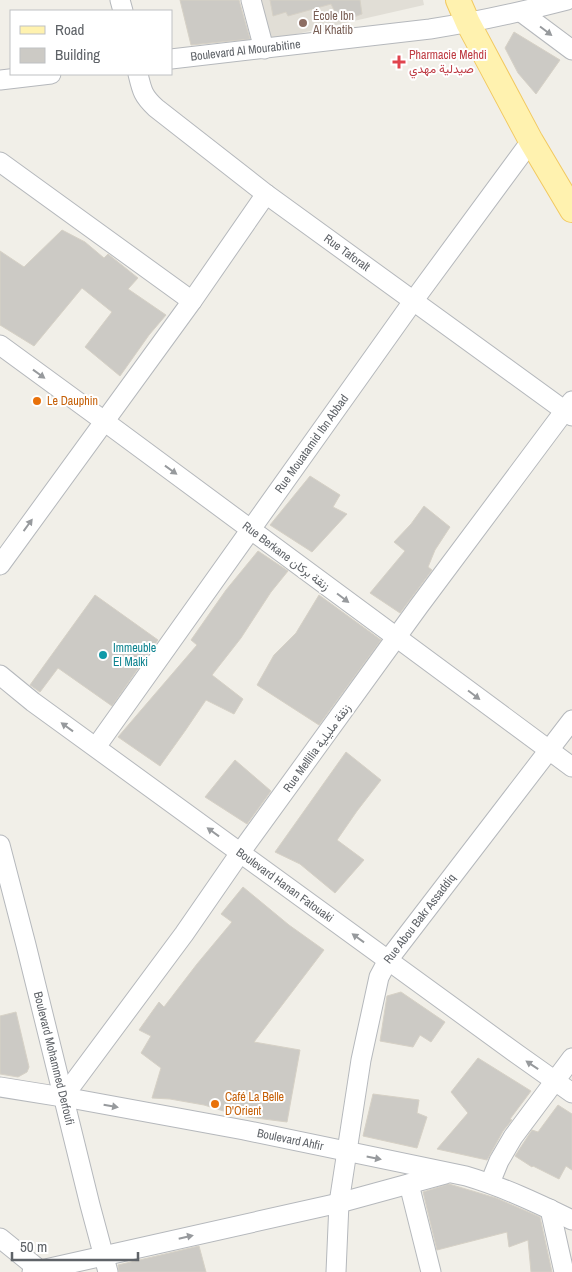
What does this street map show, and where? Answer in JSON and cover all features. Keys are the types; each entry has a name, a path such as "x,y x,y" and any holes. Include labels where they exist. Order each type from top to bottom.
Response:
{"main road":[{"path":"458,0 468,23 530,140 572,210"}],"street":[{"path":"251,0 264,49"},
{"name":"Boulevard Al Mourabitine","path":"172,59 468,23 567,0"},
{"path":"521,12 572,50"},
{"path":"0,80 43,75"},
{"name":"Rue Taforalt","path":"138,75 142,91 148,101 266,194 570,409"},
{"name":"Rue Mouatamid Ibn Abbad","path":"96,747 530,140"},
{"path":"0,162 192,301"},
{"path":"0,565 192,301 266,194"},
{"name":"Rue Berkane زنقة بركان","path":"0,345 572,767"},
{"name":"Rue Mellilia زنقة مليلية","path":"63,1097 184,934 240,853 419,606 570,409"},
{"name":"Boulevard Hanan Fatouaki","path":"0,676 240,853 572,1093"},
{"name":"Rue Abou Bakr Assaddiq","path":"336,1272 339,1203 346,1152 361,1060 379,977 388,960 572,720"},
{"name":"Boulevard Mohammed Derfoufi","path":"0,844 106,1264"},
{"path":"490,1184 499,1161 513,1137 572,1058"},
{"name":"Boulevard Ahfir","path":"0,1087 244,1130 449,1173 490,1184 572,1220"},
{"path":"0,1238 38,1271 106,1264 449,1173"},
{"path":"409,1184 431,1272"},
{"path":"550,1209 564,1272"}],"shaded area":[{"name":"École Ibn Al Khatib","path":"255,0 423,0 424,5 266,41"}],"building":[{"path":"180,0 239,0 250,39 191,45"},
{"path":"270,0 360,0 362,14 340,22 331,4 288,16 286,12 273,16"},
{"path":"514,32 560,60 536,94 518,73 505,48"},
{"path":"62,230 85,242 104,258 108,254 138,278 128,289 166,315 149,335 120,376 85,347 112,312 82,288 34,346 0,325 0,251 24,267"},
{"path":"310,476 340,495 333,507 347,514 312,552 270,525"},
{"path":"424,506 450,527 435,550 428,567 432,570 400,613 370,593 405,551 394,542 411,524"},
{"path":"258,551 288,571 271,592 241,638 212,675 243,699 234,714 206,700 160,766 118,737 197,645 191,640 226,590"},
{"name":"Immeuble El Malki","path":"95,595 158,640 112,706 58,668 40,692 30,685"},
{"path":"319,595 381,640 319,725 257,685 274,655 296,633"},
{"path":"346,752 381,780 337,840 364,860 335,893 300,864 275,852"},
{"path":"235,760 271,791 247,824 205,797"},
{"path":"243,887 289,925 324,950 254,1042 300,1050 287,1122 240,1116 204,1105 152,1098 161,1068 141,1053 151,1036 139,1030 159,1002 164,1007 232,922 221,914"},
{"path":"401,992 445,1022 431,1042 420,1035 413,1047 380,1041 387,996"},
{"path":"16,1012 29,1067 27,1072 18,1077 0,1074 0,1016"},
{"path":"478,1058 531,1091 510,1119 512,1120 503,1131 487,1160 437,1149 468,1113 451,1092"},
{"path":"373,1094 419,1100 417,1113 427,1117 417,1148 363,1136"},
{"path":"558,1105 572,1114 572,1170 566,1166 559,1179 532,1167 515,1156 532,1130 538,1132"},
{"path":"449,1184 496,1198 540,1217 552,1272 531,1272 528,1240 509,1247 507,1232 437,1250 423,1192"},
{"path":"199,1246 206,1272 119,1272 118,1265"}],"place":[{"name":"École Ibn Al Khatib","path":"303,23"},
{"name":"Pharmacie Mehdi صيدلية مهدي","path":"399,62"},
{"name":"Le Dauphin","path":"37,401"},
{"name":"Immeuble El Malki","path":"103,655"},
{"name":"Café La Belle D'Orient","path":"215,1104"}]}
